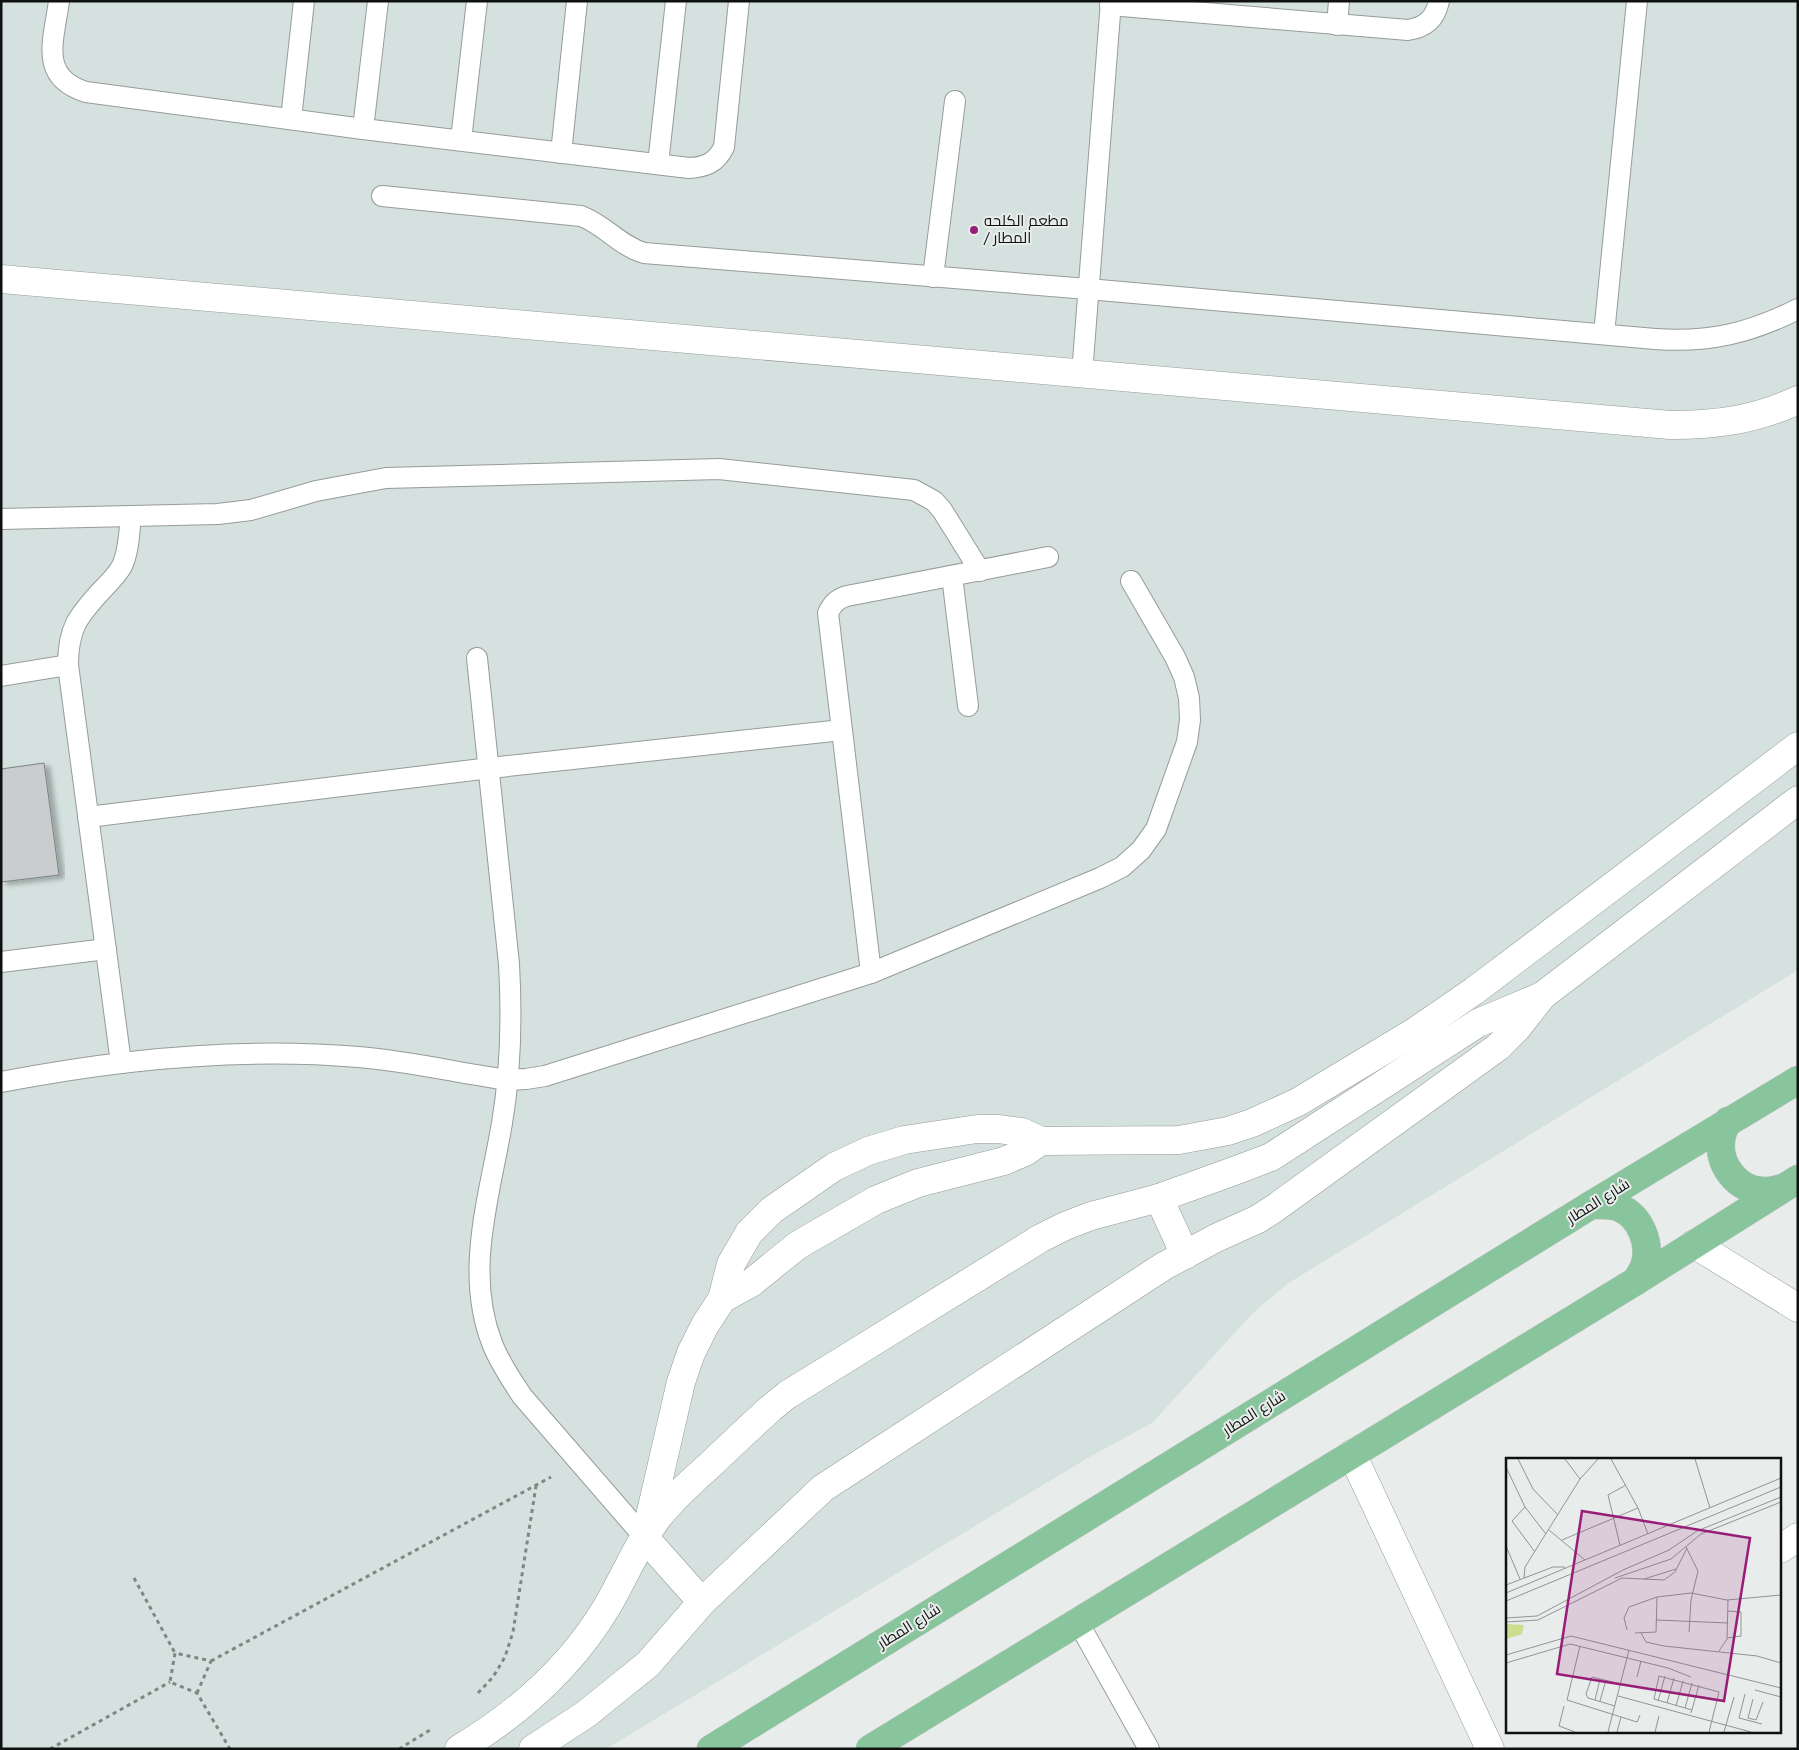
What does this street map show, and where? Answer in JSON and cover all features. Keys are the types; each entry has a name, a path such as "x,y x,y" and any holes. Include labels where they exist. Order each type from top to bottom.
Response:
{"main road":[{"name":"شارع المطار","path":"711,1749 1728,1121 1798,1080"},
{"path":"1728,1121 1722,1136 1721,1152 1726,1168 1736,1180 1750,1189 1766,1191 1790,1184"},
{"path":"870,1749 1636,1281 1790,1184"},
{"path":"1590,1206 1605,1204 1619,1208 1631,1215 1640,1226 1646,1240 1647,1254 1644,1268 1636,1281"}],"street":[{"path":"1,278 1670,425 1708,425 1745,419 1798,400"},
{"path":"645,1538 681,1382 691,1353 705,1325 722,1298 731,1264 749,1233 772,1210 834,1167 868,1152 904,1140 977,1129 1022,1132 1041,1140 1153,1141 1178,1140 1252,1124 1298,1102 1416,1031 1474,991 1798,746"},
{"path":"533,1749 586,1714 648,1664 702,1602 823,1488 1139,1282 1216,1238 1258,1220 1508,1039 1542,996 1798,800"},
{"path":"459,1749 517,1710 557,1672 592,1629 645,1538 672,1500 787,1395 1040,1238 1091,1216 1159,1198 1234,1172 1271,1156 1478,1023 1542,996"},
{"path":"722,1298 751,1284 798,1245 876,1200 918,1183 1004,1161 1025,1152 1041,1140"},
{"path":"1159,1198 1185,1255"},
{"path":"1694,1244 1798,1308"},
{"path":"1352,1454 1490,1742"},
{"path":"1782,1548 1798,1537"},
{"path":"645,1538 702,1602"}],"lane":[{"path":"59,1 52,53 54,67 61,79 72,88 86,92 363,129 700,168 710,164 719,157 724,147 739,1"},
{"path":"291,119 304,1"},
{"path":"363,129 378,1"},
{"path":"461,140 477,1"},
{"path":"561,153 577,1"},
{"path":"658,164 676,1"},
{"path":"1337,25 1339,1"},
{"path":"1082,374 1111,3 1273,10 1337,25 1408,30 1420,28 1430,21 1439,1"},
{"path":"1604,334 1637,1"},
{"path":"933,277 955,101"},
{"path":"382,196 582,216 594,222 625,246 644,253 1604,334 1681,340 1706,339 1756,328 1798,309"},
{"path":"1,519 218,514 251,510 316,491 386,478 719,469 914,490 929,498 942,510 980,571"},
{"path":"122,1063 68,665 68,650 70,636 76,621 85,608 113,579 126,556 131,516"},
{"path":"871,973 828,612 838,598 1048,557"},
{"path":"952,576 968,706"},
{"path":"1,1082 122,1063 182,1056 227,1054 316,1054 361,1057 508,1080 544,1076 871,973 1100,878 1122,867 1141,850 1156,829 1187,742 1190,720 1189,698 1184,677 1175,657 1131,581"},
{"path":"477,658 510,964 511,1042 502,1122 479,1253 478,1283 483,1314 492,1343 505,1371 522,1396 645,1538"},
{"path":"1,676 68,665"},
{"path":"88,817 490,768 842,730"},
{"path":"1,962 106,949"},
{"path":"1078,1622 1149,1749"}],"path":[{"path":"197,1693 211,1661 579,1462"},
{"path":"474,1697 493,1677 508,1648 536,1485"},
{"path":"134,1578 175,1653 170,1682"},
{"path":"175,1653 211,1661"},
{"path":"170,1682 197,1693 230,1749"},
{"path":"50,1749 170,1682"},
{"path":"399,1749 432,1728"}],"shaded area":[{"path":"1,1 1798,1 1798,970 1287,1284 1253,1313 1152,1423 1091,1456 606,1749 1,1749"}],"building":[{"path":"44,763 59,875 1,882 1,769"}],"place":[{"name":"مطعم الكلحه / المطار","path":"974,230"}]}
